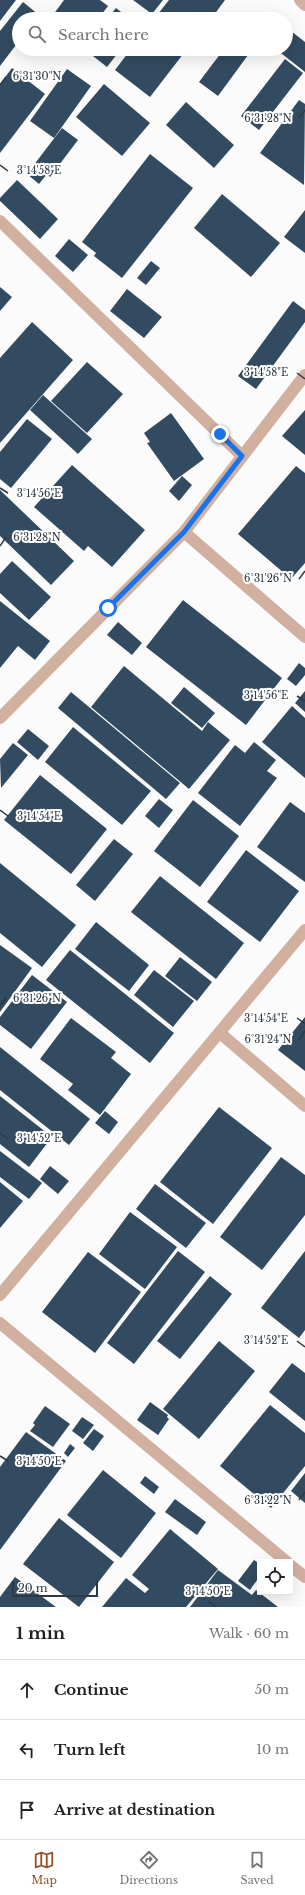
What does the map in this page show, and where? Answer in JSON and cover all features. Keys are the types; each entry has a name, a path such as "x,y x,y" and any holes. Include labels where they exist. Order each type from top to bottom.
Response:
{"street":[{"path":"300,0 305,5"},
{"path":"0,221 242,456"},
{"path":"0,718 184,532 305,375"},
{"path":"184,532 305,637"},
{"path":"0,1295 305,930"},
{"path":"220,1033 305,1106"},
{"path":"0,1323 283,1559"},
{"path":"293,1567 305,1577"}],"building":[{"path":"0,0 16,0 0,21"},
{"path":"64,0 100,0 108,6 103,12 55,12"},
{"path":"133,0 163,0 154,12 149,12"},
{"path":"169,0 225,0 216,12 160,12"},
{"path":"23,2 35,12 15,12"},
{"path":"116,8 121,12 113,12"},
{"path":"12,16 12,50 0,66 0,31"},
{"path":"293,33 305,42 305,72 285,56 293,56"},
{"path":"93,56 116,56 107,67"},
{"path":"126,56 182,56 150,97 115,70"},
{"path":"219,56 247,56 218,96 199,82"},
{"path":"285,59 303,73 259,130 241,116"},
{"path":"12,68 45,94 0,153 0,84"},
{"path":"67,69 91,86 54,138 30,121"},
{"path":"104,84 150,123 122,156 76,117"},
{"path":"299,100 305,104 304,185 260,153"},
{"path":"186,102 234,145 214,168 166,125"},
{"path":"62,128 78,140 50,177 47,174 39,184 27,174"},
{"path":"150,154 193,188 122,278 94,256 96,253 82,242"},
{"path":"17,180 58,219 40,239 0,201 0,198"},
{"path":"222,194 280,243 251,277 194,228"},
{"path":"305,210 305,253 284,237"},
{"path":"69,239 88,255 73,272 55,256"},
{"path":"151,261 160,268 146,285 137,278"},
{"path":"0,287 12,297 0,311"},
{"path":"127,289 162,317 144,338 110,311"},
{"path":"293,301 305,310 305,322 256,389 238,376"},
{"path":"32,322 73,360 0,443 0,358"},
{"path":"87,362 123,394 87,433 51,401"},
{"path":"43,395 92,439 78,454 30,410"},
{"path":"305,410 305,455 282,436"},
{"path":"171,413 204,459 174,481 147,443 150,442 144,433"},
{"path":"27,419 52,439 11,488 0,479 0,452"},
{"path":"72,465 145,530 112,567 88,546 84,551 34,507"},
{"path":"296,466 305,473 305,563 291,579 238,534"},
{"path":"182,476 192,485 179,501 169,491"},
{"path":"0,490 74,561 51,585 0,536"},
{"path":"12,561 51,597 29,620 0,593 0,574"},
{"path":"183,600 282,678 246,725 146,647"},
{"path":"0,601 50,641 35,660 18,646 0,668"},
{"path":"118,622 142,643 132,655 107,635"},
{"path":"299,663 305,668 305,675 296,686 287,679"},
{"path":"124,666 202,731 208,722 230,740 189,789 91,707"},
{"path":"184,687 215,713 202,728 171,703"},
{"path":"305,691 305,712 295,703"},
{"path":"71,692 180,783 166,799 58,708"},
{"path":"292,706 305,718 305,778 262,742"},
{"path":"73,727 151,791 122,825 45,762"},
{"path":"28,729 49,746 38,760 17,742"},
{"path":"254,742 276,760 267,771 277,778 240,826 198,793 235,745 245,753"},
{"path":"13,743 28,755 1,788 0,759"},
{"path":"40,775 107,829 71,874 4,820"},
{"path":"159,799 173,810 159,828 145,816"},
{"path":"193,800 239,836 200,887 154,851"},
{"path":"290,802 305,813 305,882 257,847"},
{"path":"114,839 133,854 95,901 76,885"},
{"path":"246,850 299,891 260,942 207,902"},
{"path":"0,863 76,925 42,967 0,933"},
{"path":"160,876 244,943 216,979 131,912"},
{"path":"96,922 149,965 129,991 75,949"},
{"path":"0,945 32,968 0,1012"},
{"path":"70,950 174,1033 150,1063 46,980"},
{"path":"180,957 212,982 197,1001 165,976"},
{"path":"154,970 194,1001 173,1027 134,995"},
{"path":"32,975 67,1002 31,1049 0,1025 0,1017"},
{"path":"305,1017 305,1071 278,1050"},
{"path":"71,1018 116,1052 111,1058 131,1074 100,1115 68,1090 73,1084 40,1059"},
{"path":"0,1047 90,1119 69,1145 0,1090"},
{"path":"0,1096 52,1137 29,1167 0,1144"},
{"path":"219,1107 272,1148 213,1224 160,1182"},
{"path":"105,1111 118,1122 109,1134 95,1123"},
{"path":"0,1151 42,1183 29,1199 0,1177"},
{"path":"281,1157 305,1175 305,1215 262,1270 220,1237"},
{"path":"50,1166 69,1181 58,1194 40,1179"},
{"path":"0,1182 23,1201 0,1228"},
{"path":"155,1184 206,1223 186,1248 136,1209"},
{"path":"130,1212 177,1247 145,1289 99,1254"},
{"path":"178,1251 205,1272 134,1364 107,1343"},
{"path":"305,1251 305,1330 299,1338 261,1308"},
{"path":"88,1252 141,1292 95,1353 42,1312"},
{"path":"210,1276 232,1294 180,1359 157,1341"},
{"path":"219,1341 255,1371 199,1439 163,1409"},
{"path":"292,1363 305,1373 305,1421 269,1392"},
{"path":"150,1402 168,1415 167,1417 169,1419 158,1435 137,1420"},
{"path":"270,1405 305,1433 305,1466 271,1508 220,1466"},
{"path":"45,1406 70,1424 53,1447 30,1431 35,1425 33,1423"},
{"path":"82,1417 94,1425 83,1439 72,1431"},
{"path":"94,1429 104,1436 93,1451 83,1443"},
{"path":"26,1432 66,1461 0,1550 0,1467"},
{"path":"70,1444 75,1448 68,1457 64,1453"},
{"path":"103,1470 156,1513 121,1558 67,1515"},
{"path":"305,1473 305,1503 291,1491"},
{"path":"145,1476 159,1487 154,1494 140,1483"},
{"path":"175,1499 206,1522 197,1535 165,1512"},
{"path":"59,1518 114,1562 79,1607 23,1564"},
{"path":"170,1529 218,1569 186,1607 102,1607 126,1578 145,1593 149,1589 132,1575"},
{"path":"254,1560 257,1562 257,1580 250,1590 238,1581"},
{"path":"218,1570 252,1595 256,1590 257,1595 262,1595 278,1607 190,1607"},
{"path":"15,1577 56,1607 0,1607 0,1597"}],"route":[{"path":"108,608 184,532 242,456 220,434"}]}
